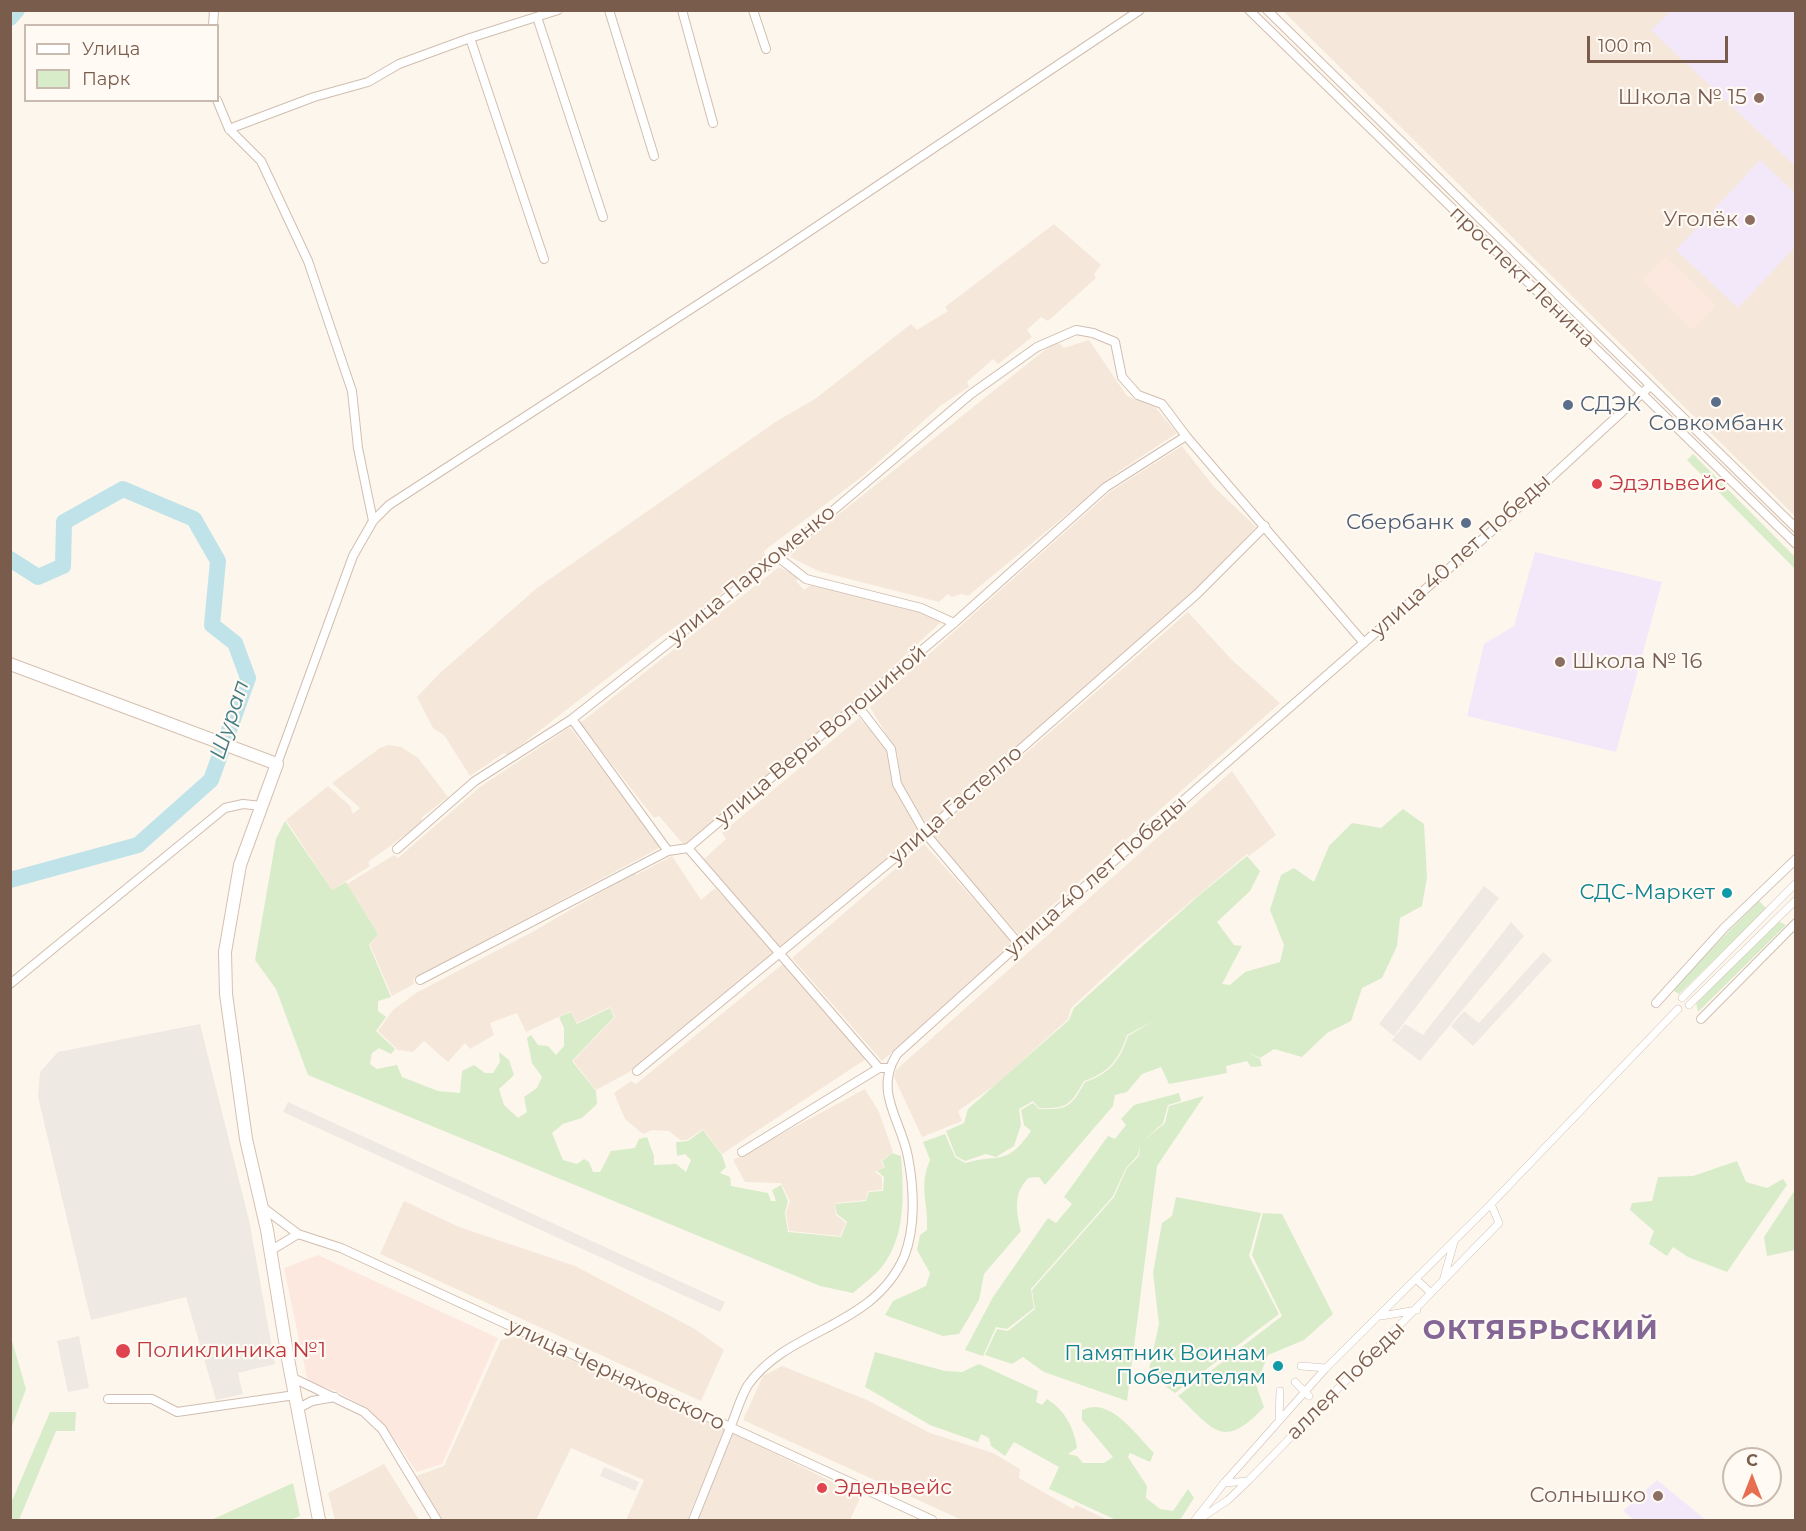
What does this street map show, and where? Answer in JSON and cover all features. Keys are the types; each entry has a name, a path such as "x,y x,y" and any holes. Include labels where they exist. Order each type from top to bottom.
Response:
{"main road":[{"path":"10,664 277,764 240,865 225,952 226,994 237,1087 270,1251 291,1377 319,1521"}],"street":[{"path":"229,129 323,94 368,82 399,64 470,38 558,10"},
{"path":"609,10 654,156"},
{"path":"682,10 712,123"},
{"path":"753,10 765,49"},
{"path":"277,764 353,556 373,521 389,505 768,259 1140,10"},
{"name":"проспект Ленина","path":"1249,10 1796,544"},
{"name":"проспект Ленина","path":"1266,10 1796,528"},
{"path":"537,17 603,218"},
{"path":"470,38 544,259"},
{"path":"218,102 229,129 261,161 308,261 352,392 358,448 373,521"},
{"name":"улица Пархоменко","path":"397,849 476,781 573,719 778,557 971,394 1037,347 1076,330 1093,333 1115,342 1122,377 1138,395 1162,404 1186,436"},
{"name":"улица 40 лет Победы","path":"742,1152 884,1068 1019,944 1364,643 1650,386"},
{"path":"1186,436 1364,643"},
{"name":"улица Веры Волошиной","path":"688,848 954,623 1106,487 1186,436"},
{"name":"улица Гастелло","path":"637,1071 781,955 925,833 1197,594 1265,526"},
{"path":"778,557 806,579 921,608 954,623"},
{"path":"857,705 891,749 897,784 925,833 1019,944"},
{"path":"573,719 668,851"},
{"path":"10,984 225,808 243,804 262,806"},
{"path":"420,980 668,851 688,848 884,1068 888,1097 908,1156 912,1193 912,1223 904,1255 890,1283 872,1302 774,1359 748,1385 693,1521"},
{"path":"1656,1003 1724,928 1796,859"},
{"path":"1682,998 1796,883"},
{"path":"1689,1005 1796,900"},
{"path":"1701,1019 1796,923"},
{"path":"1196,1521 1224,1483 1279,1419 1307,1394 1326,1368 1417,1280 1678,1009"},
{"name":"аллея Победы","path":"1196,1521 1228,1500 1248,1481 1417,1310 1499,1223 1491,1204"},
{"name":"улица Черняховского","path":"261,1206 298,1234 341,1248 932,1521"},
{"path":"270,1251 298,1234"},
{"path":"1442,1283 1454,1242"},
{"path":"1417,1280 1431,1293"},
{"path":"1381,1316 1417,1310"},
{"path":"1301,1366 1326,1368"},
{"path":"291,1377 364,1412 382,1429 437,1521"},
{"path":"1295,1382 1307,1394"},
{"path":"1279,1419 1280,1391"},
{"path":"108,1399 152,1399 177,1412 295,1395"},
{"path":"297,1409 312,1401 336,1397"},
{"path":"1224,1483 1248,1481"}],"shaded area":[{"path":"1283,11 1795,11 1795,516"},
{"name":"Школа № 15","path":"1671,11 1795,11 1795,166 1651,30"},
{"name":"Уголёк","path":"1760,160 1795,193 1795,247 1738,308 1676,250"},
{"path":"1054,224 1101,265 1094,274 1096,278 1048,321 1041,317 1027,330 1032,337 998,364 993,359 967,382 969,387 940,406 864,475 764,551 766,558 711,602 662,636 508,755 504,753 470,776 444,735 433,728 417,697 440,673 537,588 777,421 815,399 911,324 917,330 948,311 945,307"},
{"path":"1665,256 1716,305 1693,330 1642,281"},
{"path":"1089,340 1127,396 1155,407 1177,433 1118,472 968,596 961,594 952,597 948,594 939,602 818,571 790,557 799,546 1056,341 1064,348"},
{"path":"1182,446 1214,487 1256,527 1196,591 927,826 899,781 898,754 870,707 1111,491"},
{"name":"Школа № 16","path":"1535,552 1662,582 1616,752 1467,716 1484,644 1514,626"},
{"path":"779,567 799,577 796,581 804,590 811,585 910,608 941,622 854,703 684,845 659,816 654,818 580,723"},
{"path":"1188,612 1231,659 1280,703 1019,935 932,835"},
{"path":"859,718 890,749 896,785 920,832 782,950 704,859 726,839 722,833"},
{"path":"570,727 661,847 413,979 414,984 392,996 370,945 378,934 347,884 394,855 398,858 480,787"},
{"path":"388,745 401,747 418,758 448,797 421,818 423,822 368,862 370,866 332,890 286,820 328,786 350,806 353,814 360,808 332,783 380,748"},
{"path":"1232,771 1276,835 1249,856 1247,854 1138,946 1071,1008 1068,1019 998,1083 958,1111 962,1121 922,1137 894,1077 896,1070"},
{"path":"924,844 1013,943 882,1061 792,958"},
{"path":"672,856 701,900 715,888 777,954 633,1070 596,1090 573,1061 615,1017 610,1007 577,1023 571,1011 526,1032 517,1013 490,1023 494,1035 470,1049 465,1043 448,1062 424,1041 413,1052 398,1050 378,1031 393,1010 416,993 534,931 634,873 636,875"},
{"path":"1484,886 1499,898 1394,1036 1379,1024"},
{"path":"1511,922 1524,936 1420,1061 1392,1040 1405,1024 1423,1035"},
{"path":"1543,952 1552,960 1473,1046 1451,1026 1464,1011 1479,1023"},
{"path":"784,963 869,1057 722,1154 703,1129 687,1140 680,1140 669,1131 652,1130 643,1134 625,1119 614,1093 631,1081 636,1084"},
{"path":"200,1024 249,1220 275,1364 238,1373 243,1394 216,1400 186,1297 91,1320 38,1097 40,1072 58,1052"},
{"path":"865,1089 879,1112 893,1152 881,1161 884,1167 875,1172 882,1177 882,1190 868,1191 866,1200 835,1203 836,1215 846,1223 840,1236 789,1231 786,1213 790,1201 781,1183 745,1182 733,1160"},
{"path":"288,1102 725,1302 720,1312 283,1112"},
{"path":"404,1201 459,1227 575,1266 695,1329 724,1350 701,1401 380,1254"},
{"path":"318,1255 498,1338 442,1464 417,1472 386,1427 367,1408 334,1390 308,1383 284,1268"},
{"path":"79,1336 89,1388 68,1392 57,1341"},
{"path":"517,1336 725,1429 687,1520 626,1520 644,1480 571,1448 536,1520 443,1520 416,1476 444,1466 501,1340"},
{"path":"782,1366 867,1400 930,1433 993,1453 1020,1469 1019,1478 1073,1509 1076,1505 1108,1520 962,1520 743,1420 763,1376"},
{"path":"733,1433 861,1496 850,1520 697,1520"},
{"path":"384,1464 419,1520 335,1520 328,1493"},
{"path":"604,1467 639,1482 635,1491 600,1476"},
{"name":"Солнышко","path":"1657,1480 1706,1520 1634,1520 1623,1511"}],"green space":[{"path":"1693,454 1795,557 1795,569 1687,460"},
{"path":"1403,809 1424,824 1427,877 1422,906 1400,918 1397,946 1382,978 1362,988 1351,1021 1327,1033 1302,1057 1274,1049 1260,1058 1245,1051 1260,1059 1262,1066 1251,1067 1247,1061 1226,1066 1227,1073 1169,1084 1161,1067 1142,1074 1127,1092 1115,1095 1113,1106 1045,1185 1039,1177 1028,1178 1023,1184 1017,1203 1021,1231 984,1274 979,1300 959,1334 943,1336 885,1315 893,1301 926,1286 930,1273 917,1250 920,1235 927,1230 924,1187 930,1160 923,1142 945,1134 955,1157 965,1163 1002,1157 1015,1150 1031,1131 1024,1125 1021,1110 1033,1103 1039,1109 1056,1109 1068,1105 1085,1082 1101,1075 1113,1065 1128,1036 1155,1020 1127,1035 1112,1064 1100,1074 1084,1081 1067,1104 1056,1108 1039,1108 1033,1101 1019,1109 1021,1125 1014,1146 996,1157 986,1154 965,1161 956,1156 946,1131 964,1123 968,1109 1069,1020 1074,1008 1197,897 1247,856 1260,871 1250,891 1217,922 1234,945 1242,946 1222,984 1230,985 1245,972 1280,962 1284,945 1270,910 1281,875 1294,868 1314,882 1329,846 1352,823 1381,828"},
{"path":"285,821 332,890 346,882 378,934 369,945 391,997 378,1001 378,1011 386,1017 376,1031 395,1049 391,1054 379,1048 372,1053 370,1064 377,1069 397,1065 402,1077 438,1091 460,1093 462,1071 474,1065 485,1073 493,1073 500,1062 499,1052 509,1060 514,1075 499,1089 504,1105 518,1118 527,1112 524,1097 537,1088 542,1077 532,1063 527,1038 531,1035 538,1045 548,1046 556,1055 564,1046 564,1028 559,1017 571,1012 577,1024 610,1008 614,1017 572,1061 596,1091 597,1104 582,1118 563,1124 552,1133 563,1160 577,1164 584,1159 589,1162 593,1172 600,1172 611,1151 635,1148 639,1139 647,1137 654,1156 654,1165 676,1164 686,1172 691,1160 685,1154 677,1156 676,1142 688,1141 703,1130 722,1155 726,1167 720,1173 730,1177 731,1186 768,1193 771,1201 776,1201 772,1190 781,1185 788,1201 785,1213 788,1232 841,1237 847,1222 837,1214 835,1204 866,1201 869,1192 883,1191 884,1177 877,1171 885,1167 882,1161 892,1153 901,1156 903,1200 899,1229 889,1256 881,1268 853,1293 820,1286 308,1075 276,989 255,960 276,839"},
{"path":"1759,901 1767,909 1679,994 1671,989"},
{"path":"1778,921 1786,925 1698,1012 1696,1002"},
{"path":"1179,1093 1181,1101 1168,1105 1163,1123 1142,1142 1165,1123 1169,1106 1204,1096 1157,1166 1127,1401 1044,1372 1023,1357 1012,1364 985,1355 997,1329 1008,1331 1035,1309 1032,1290 1114,1197 1127,1168 1139,1156 1140,1144 1138,1155 1126,1168 1113,1196 1031,1289 1034,1308 1007,1329 996,1327 983,1356 965,1350 993,1297 1048,1218 1056,1223 1072,1204 1064,1197 1108,1136 1115,1139 1126,1125 1121,1119 1134,1105"},
{"path":"1737,1161 1746,1182 1767,1188 1783,1179 1787,1185 1727,1272 1688,1257 1673,1247 1667,1256 1649,1244 1654,1231 1630,1210 1632,1203 1652,1201 1658,1177 1693,1176"},
{"path":"1795,1190 1795,1250 1767,1256 1764,1237"},
{"path":"1176,1197 1261,1213 1249,1256 1279,1314 1175,1393 1148,1374 1159,1324 1153,1273 1162,1223 1172,1216"},
{"path":"1263,1213 1282,1214 1333,1314 1304,1340 1268,1355 1256,1385 1264,1407 1238,1429 1228,1432 1219,1431 1210,1426 1178,1396 1282,1316 1252,1255"},
{"path":"10,1334 26,1389 11,1429 10,1429"},
{"path":"875,1352 945,1371 962,1372 979,1364 1038,1391 1036,1402 1042,1405 1047,1399 1059,1408 1068,1420 1077,1448 1068,1454 1077,1456 1083,1463 1104,1463 1113,1457 1082,1420 1082,1410 1092,1407 1103,1408 1122,1420 1154,1453 1150,1462 1130,1453 1128,1457 1147,1486 1146,1498 1160,1509 1173,1511 1188,1489 1194,1498 1180,1520 1116,1520 1049,1489 1059,1467 1014,1442 1005,1456 991,1446 989,1438 981,1434 978,1442 930,1425 865,1387"},
{"path":"50,1412 76,1412 75,1431 56,1431 19,1520 11,1520 11,1503"},
{"path":"293,1483 300,1516 290,1520 211,1520"}],"waterway":[{"name":"Шурап","path":"10,18 17,10"},
{"name":"Шурап","path":"10,559 38,577 63,566 64,522 123,489 194,519 218,561 212,625 235,643 248,678 211,780 138,845 10,880"}],"place":[{"name":"Школа № 15","path":"1759,98"},
{"name":"Уголёк","path":"1750,220"},
{"name":"Совкомбанк","path":"1716,402"},
{"name":"СДЭК","path":"1568,405"},
{"name":"Эдэльвейс","path":"1597,484"},
{"name":"Сбербанк","path":"1466,523"},
{"name":"Школа № 16","path":"1560,662"},
{"name":"СДС-Маркет","path":"1727,893"},
{"name":"Поликлиника №1","path":"123,1351"},
{"name":"Памятник Воинам Победителям","path":"1278,1366"},
{"name":"Эдельвейс","path":"822,1488"},
{"name":"Солнышко","path":"1658,1496"}],"district":[{"name":"ОКТЯБРЬСКИЙ","path":"1541,1331"}]}
